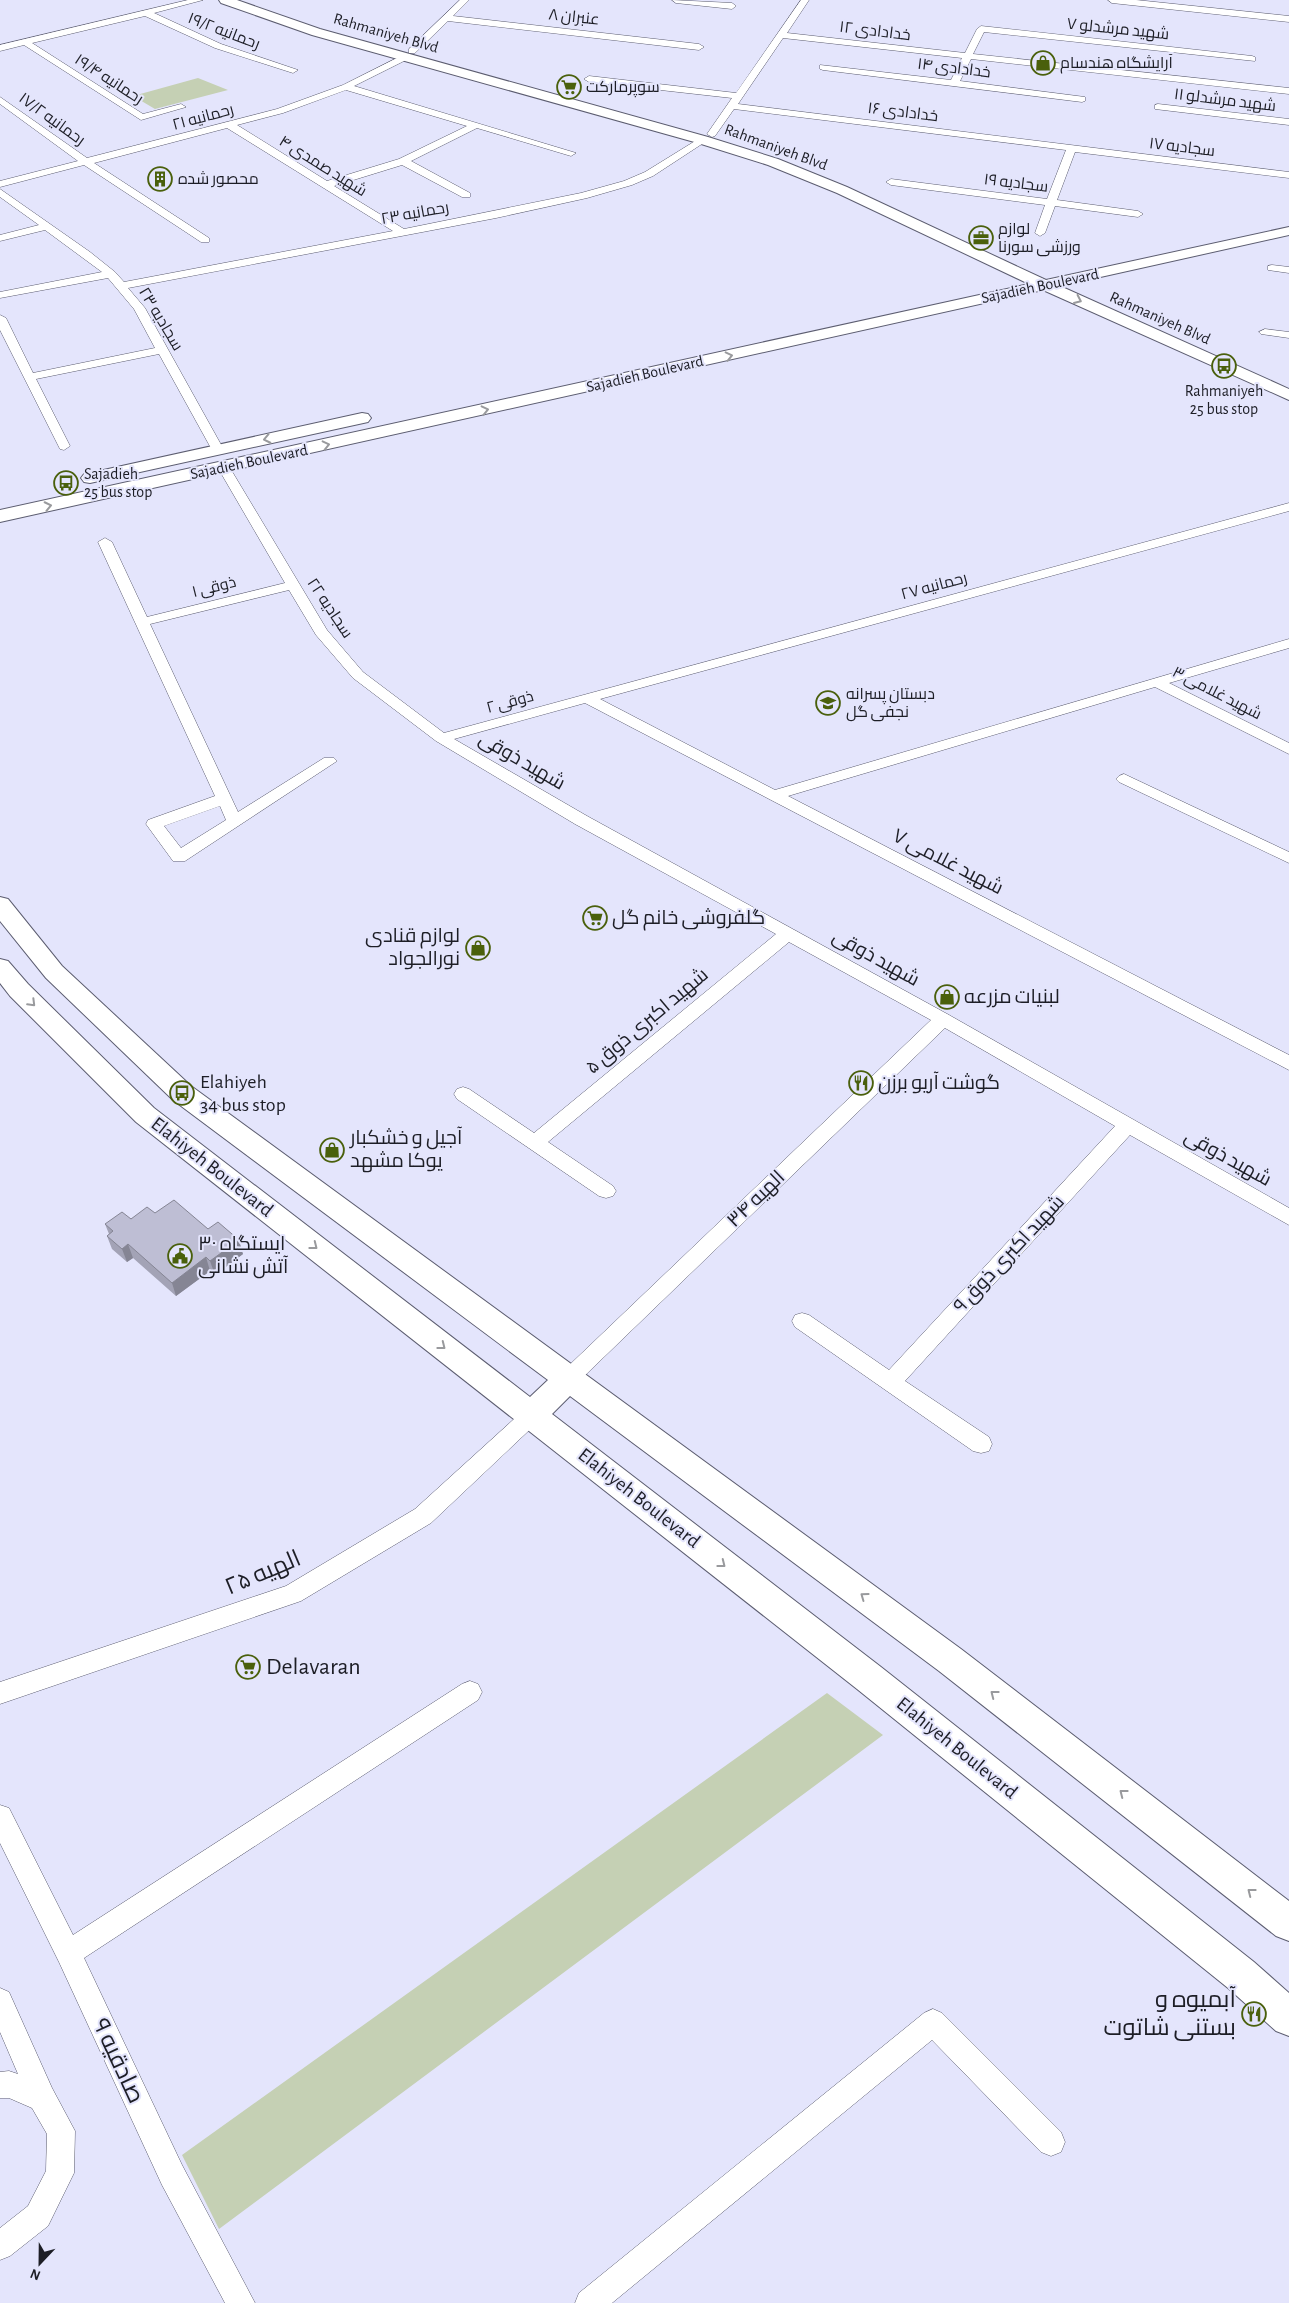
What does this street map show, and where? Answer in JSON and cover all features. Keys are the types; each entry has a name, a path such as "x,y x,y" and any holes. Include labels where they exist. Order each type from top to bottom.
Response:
{"main road":[{"name":"Rahmaniyeh Blvd","path":"225,0 316,32 409,54"},
{"name":"Rahmaniyeh Blvd","path":"245,0 325,28 409,54 782,157 853,186 1289,395"},
{"name":"Rahmaniyeh Blvd","path":"707,137 842,190 1022,275"},
{"name":"Sajadieh Boulevard","path":"0,516 224,468 1044,278 1289,217"},
{"name":"Sajadieh Boulevard","path":"712,342 1022,275 1065,281 1289,230"},
{"name":"Rahmaniyeh Blvd","path":"1065,281 1289,383"},
{"name":"Sajadieh Boulevard","path":"76,481 373,416"},
{"name":"Elahiyeh Boulevard","path":"0,905 54,972 182,1093 950,1660 1289,1923"},
{"name":"Elahiyeh Boulevard","path":"0,967 19,990 144,1115 532,1415 972,1760 1241,1975 1289,2018"},
{"path":"532,1415 568,1379"}],"street":[{"path":"0,48 199,0"},
{"name":"رحمانیه ۲۱","path":"0,184 230,126 280,111 346,87 409,54 465,0"},
{"path":"676,0 732,6"},
{"path":"707,137 805,0"},
{"path":"1112,0 1289,19"},
{"name":"رحمانیه ۱۹/۲","path":"147,13 180,32 215,47 293,70"},
{"name":"عنبران ۸","path":"446,18 699,47"},
{"path":"954,83 981,29"},
{"name":"شهید مرشدلو ۷","path":"981,29 1252,59"},
{"name":"خدادادی ۱۲","path":"780,35 966,57"},
{"name":"رحمانیه ۱۹/۴","path":"25,42 141,117 181,107"},
{"path":"966,57 1289,91"},
{"name":"خدادادی ۱۴","path":"823,67 1082,99"},
{"path":"589,79 738,96"},
{"path":"346,87 571,153"},
{"name":"رحمانیه ۱۷/۲","path":"0,100 86,162 205,240"},
{"name":"خدادادی ۱۶","path":"731,106 1071,149"},
{"name":"شهید مرشدلو ۱۱","path":"1158,107 1289,122"},
{"path":"326,185 403,161 476,125"},
{"name":"شهید صمدی ۴","path":"230,126 401,232"},
{"name":"رحمانیه ۲۳","path":"121,286 506,213 583,196 628,183 669,163 707,137"},
{"path":"1040,233 1071,149"},
{"name":"سجادیه ۱۷","path":"1071,149 1289,174"},
{"path":"403,161 466,195"},
{"name":"سجادیه ۱۹","path":"890,182 1138,214"},
{"name":"سجادیه ۲۳","path":"0,192 111,274 138,308 218,450"},
{"path":"0,238 47,226"},
{"path":"1272,268 1289,270"},
{"path":"0,295 111,274"},
{"path":"0,318 64,446"},
{"path":"1265,332 1289,335"},
{"path":"30,377 160,350"},
{"name":"سجادیه ۲۲","path":"224,468 321,632 358,675 440,738"},
{"name":"رحمانیه ۲۷","path":"588,698 1289,508"},
{"path":"105,542 222,799 235,822"},
{"name":"ذوقی ۱","path":"142,622 294,585"},
{"path":"774,795 1289,643"},
{"name":"شهید غلامی ۳","path":"1156,682 1289,749"},
{"name":"ذوقی ۲","path":"440,738 588,698"},
{"name":"شهید غلامی ۷","path":"588,698 1289,1063"},
{"name":"شهید ذوقی","path":"440,738 581,820 943,1019 1289,1217"},
{"path":"222,799 154,824 178,858 329,761"},
{"path":"1124,779 1289,858"},
{"name":"شهید اکبری ذوق ۵","path":"535,1143 787,934"},
{"name":"الهیه ۳۴","path":"568,1379 943,1019"},
{"path":"462,1094 606,1191"},
{"name":"شهید اکبری ذوق ۹","path":"892,1382 1128,1126"},
{"path":"802,1321 981,1444"},
{"name":"الهیه ۲۵","path":"0,1693 293,1594 423,1516 532,1415"},
{"path":"68,1953 470,1692"},
{"name":"صادقیه ۹","path":"0,1816 68,1953 172,2175 241,2303"},
{"path":"0,2001 42,2098 61,2131 60,2173 38,2216 0,2246"},
{"path":"589,2303 933,2022 1051,2142"},
{"path":"0,2085 9,2084 42,2098"}],"green space":[{"path":"198,78 228,90 155,109 133,96"},
{"path":"827,1693 883,1735 219,2229 182,2155"}],"building":[{"name":"ایستگاه ۳۰ آتش نشانی","path":"174,1200 208,1229 218,1222 239,1240 210,1261 206,1257 172,1283 128,1244 122,1249 107,1236 113,1231 105,1224 122,1212 131,1219 147,1207 155,1213"}],"place":[{"name":"آرایشگاه هندسام","path":"1043,63"},
{"name":"سوپرمارکت","path":"569,87"},
{"name":"محصور شده","path":"160,179"},
{"name":"لوازم ورزشی سورنا","path":"981,238"},
{"name":"Rahmaniyeh 25 bus stop","path":"1224,366"},
{"name":"Sajadieh 25 bus stop","path":"66,483"},
{"name":"دبستان پسرانه نجفی گل","path":"828,703"},
{"name":"گلفروشی خانم گل","path":"595,918"},
{"name":"لوازم قنادی نورالجواد","path":"478,948"},
{"name":"لبنیات مزرعه","path":"947,997"},
{"name":"گوشت آریو برزن","path":"861,1083"},
{"name":"Elahiyeh 34 bus stop","path":"182,1093"},
{"name":"آجیل و خشکبار یوکا مشهد","path":"332,1150"},
{"name":"ایستگاه ۳۰ آتش نشانی","path":"180,1256"},
{"name":"Delavaran","path":"248,1667"},
{"name":"آبمیوه و بستنی شاتوت","path":"1254,2014"}]}
